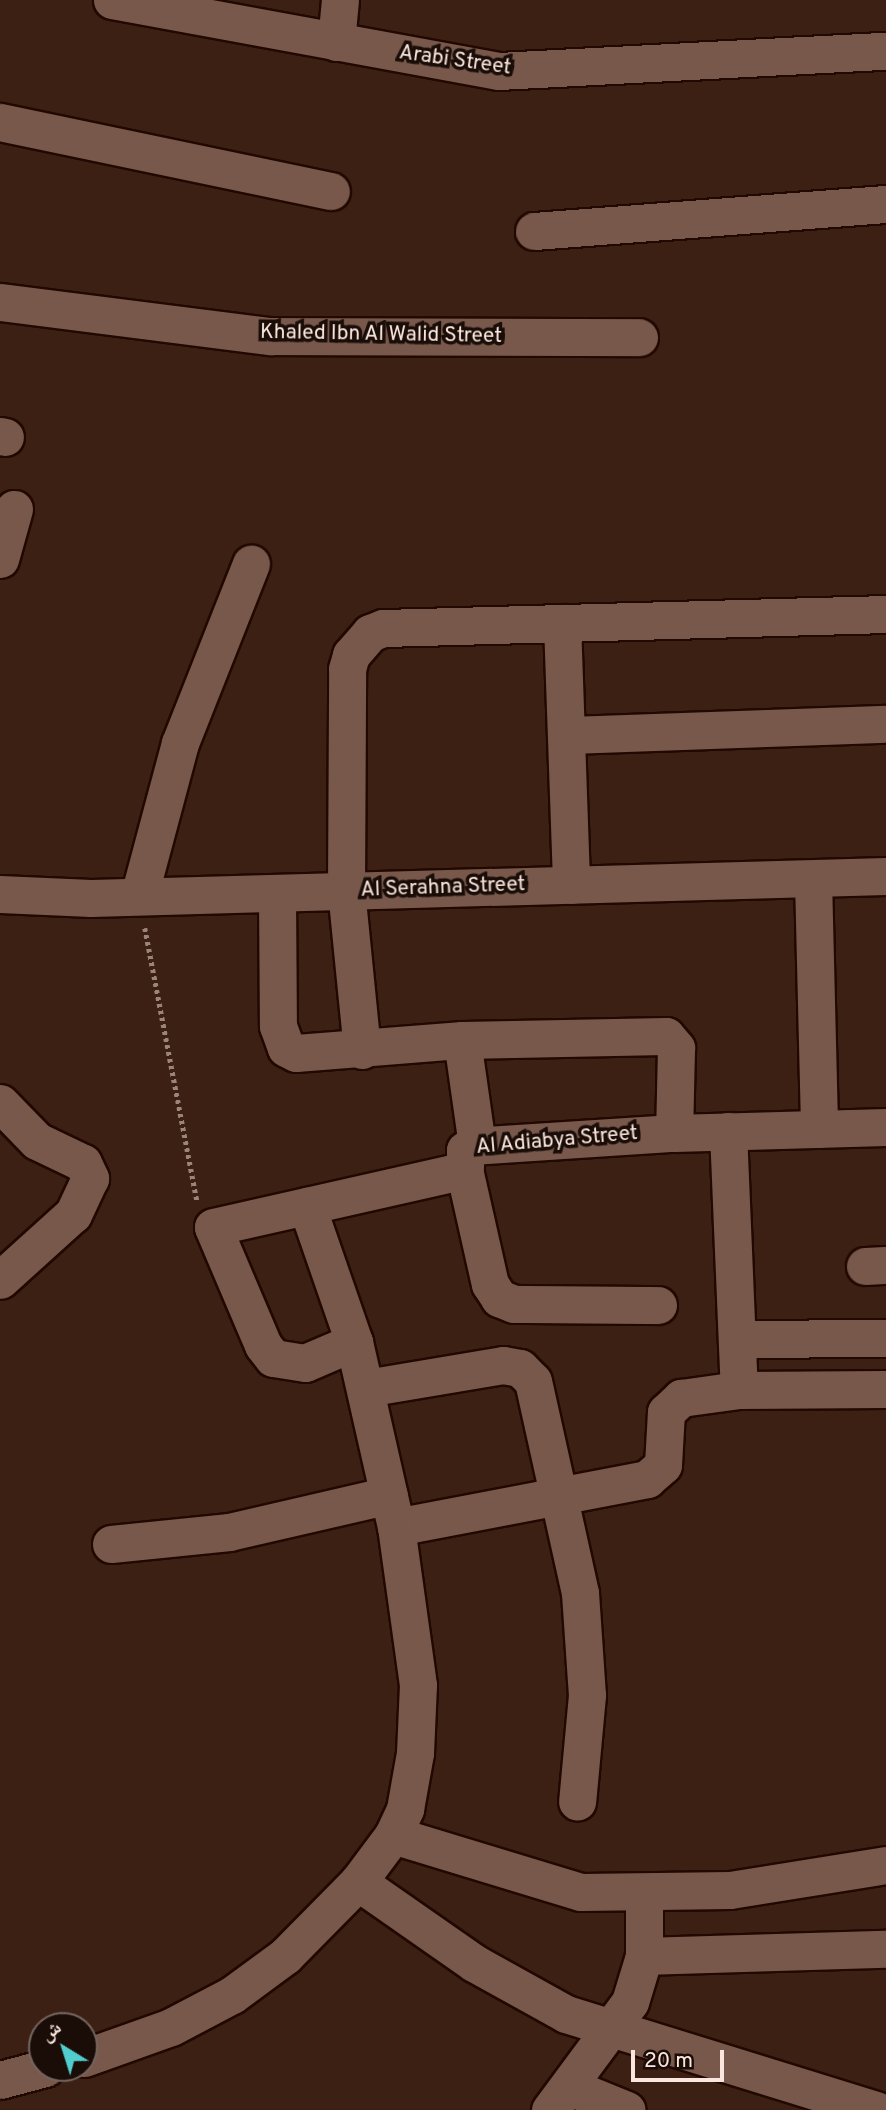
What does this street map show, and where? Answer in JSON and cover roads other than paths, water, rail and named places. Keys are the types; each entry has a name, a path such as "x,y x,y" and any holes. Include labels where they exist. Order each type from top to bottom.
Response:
{"street":[{"name":"Arabi Street","path":"112,0 499,71 886,51"},
{"path":"336,42 341,0"},
{"path":"0,122 331,191"},
{"path":"534,231 886,204"},
{"name":"Khaled Ibn Al Walid Street","path":"0,302 271,337 639,337"},
{"path":"0,559 14,509"},
{"path":"139,896 180,743 251,564"},
{"path":"362,1050 346,891 347,669 360,641 383,628 886,614"},
{"path":"562,623 571,885"},
{"path":"567,735 886,724"},
{"name":"Al Serahna Street","path":"0,894 139,896 886,876"},
{"path":"813,879 818,1129"},
{"path":"277,892 278,1026 286,1048 296,1053 362,1050 462,1040 666,1036 676,1048 674,1132"},
{"path":"462,1040 470,1157 490,1284 499,1298 514,1304 658,1306"},
{"path":"0,1102 37,1141 86,1166 90,1178 73,1214 0,1280"},
{"name":"Al Adiabya Street","path":"354,1342 305,1363 273,1358 263,1345 213,1227 307,1206 470,1157 674,1132 886,1127"},
{"path":"729,1131 739,1390"},
{"path":"98,2054 140,2041 232,1995 285,1956 358,1882 393,1835 405,1809 415,1753 418,1685 393,1511 354,1342 307,1206"},
{"path":"737,1339 886,1338"},
{"path":"366,1388 503,1365 520,1368 540,1398 585,1641 587,1695 578,1802"},
{"path":"111,1544 393,1511 559,1497 655,1476 663,1465 664,1423 673,1404 681,1398 739,1390 886,1389"},
{"path":"393,1835 555,1886 644,1894 730,1890 886,1865"},
{"path":"358,1882 474,1963 566,2014 612,2031 876,2110"},
{"path":"627,2110 560,2098 631,2002 644,1956 644,1894"},
{"path":"644,1956 886,1949"},
{"path":"0,2080 28,2073"}]}
